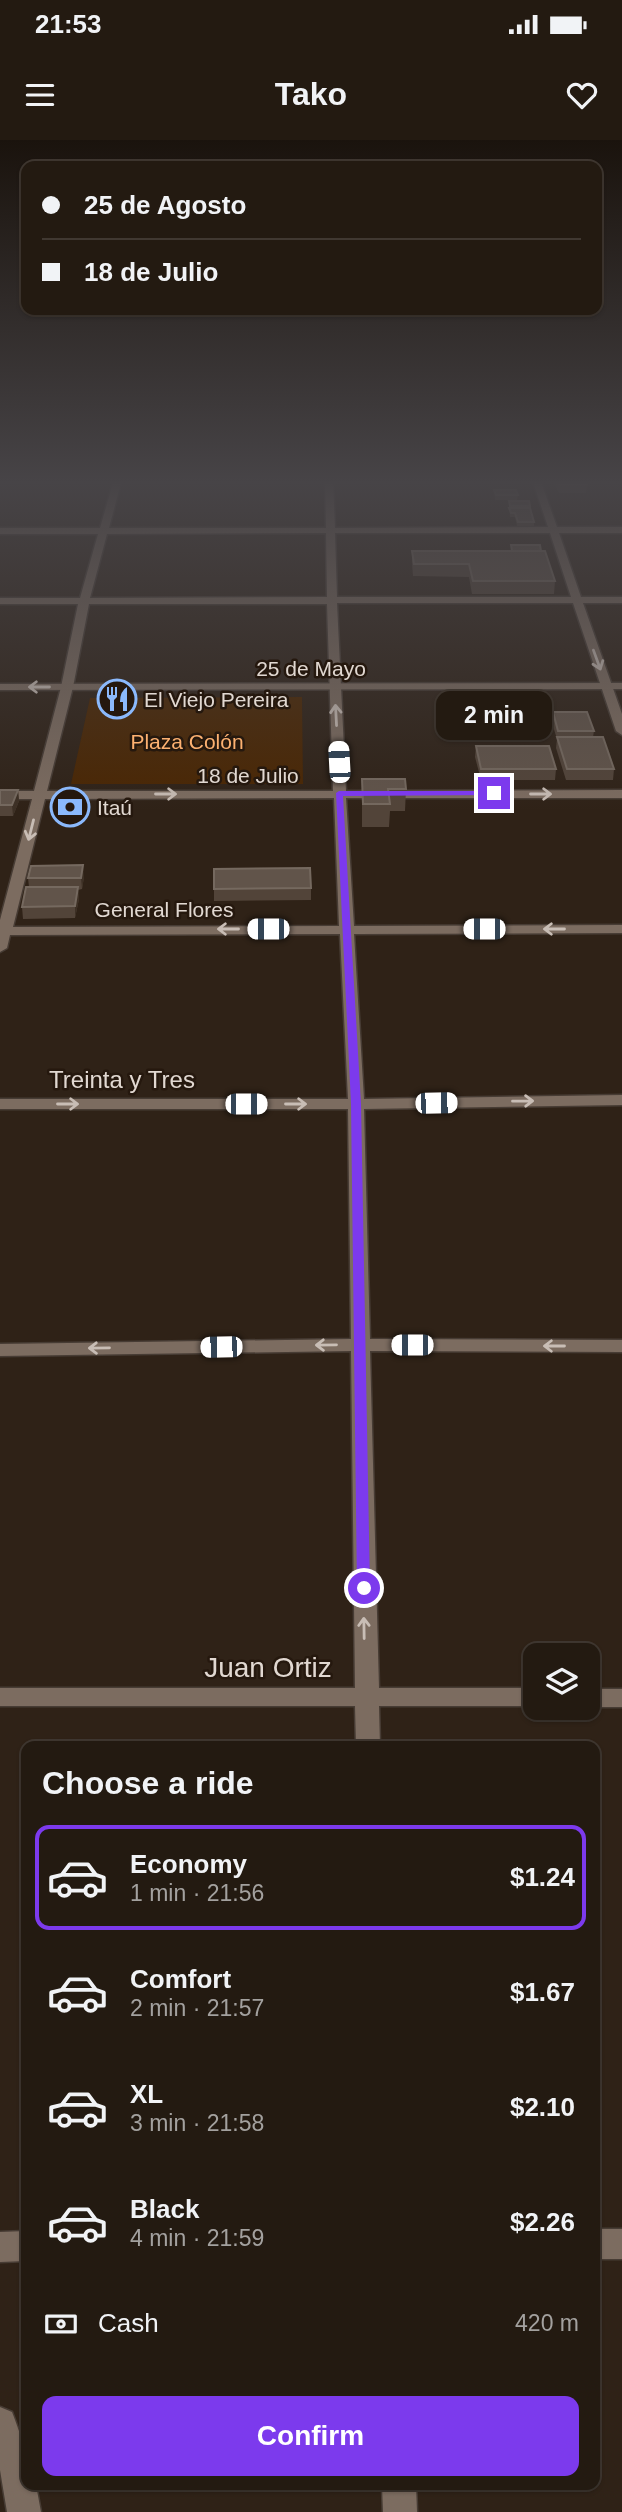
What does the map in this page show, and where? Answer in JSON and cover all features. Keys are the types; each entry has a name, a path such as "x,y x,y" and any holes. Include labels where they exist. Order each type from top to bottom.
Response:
{"street":[{"path":"0,947 2,930 67,687 87,590"},
{"path":"334,590 334,687 356,1104 368,1741"},
{"path":"572,590 622,731"},
{"path":"0,601 622,600"},
{"name":"25 de Mayo","path":"0,687 622,686"},
{"name":"18 de Julio","path":"0,794 622,794"},
{"name":"General Flores","path":"2,930 622,929"},
{"name":"Treinta y Tres","path":"0,1104 356,1104 622,1100"},
{"path":"0,1350 359,1345 622,1346"},
{"name":"Juan Ortiz","path":"0,1697 523,1698"},
{"path":"600,1698 622,1698"},
{"path":"600,2244 622,2244"},
{"path":"0,2246 21,2246"},
{"path":"0,2424 18,2470 24,2512"},
{"path":"400,2490 400,2512"}],"green space":[{"name":"Plaza Colón","path":"302,697 303,784 71,784 90,698"}],"building":[{"path":"553,712 587,712 594,731 558,731"},
{"path":"557,737 603,737 614,769 567,769"},
{"path":"476,746 549,746 556,769 481,769"},
{"path":"362,779 405,779 406,789 388,789 390,804 363,804"},
{"path":"0,790 18,790 12,805 0,805"},
{"path":"83,865 81,878 28,878 31,866"},
{"path":"310,868 311,888 214,889 214,869"},
{"path":"26,887 78,887 75,906 22,907"}],"place":[{"name":"El Viejo Pereira","path":"117,699"},
{"name":"Itaú","path":"70,807"}],"route":[{"path":"364,1588 356,1104 339,793 494,793"}]}
